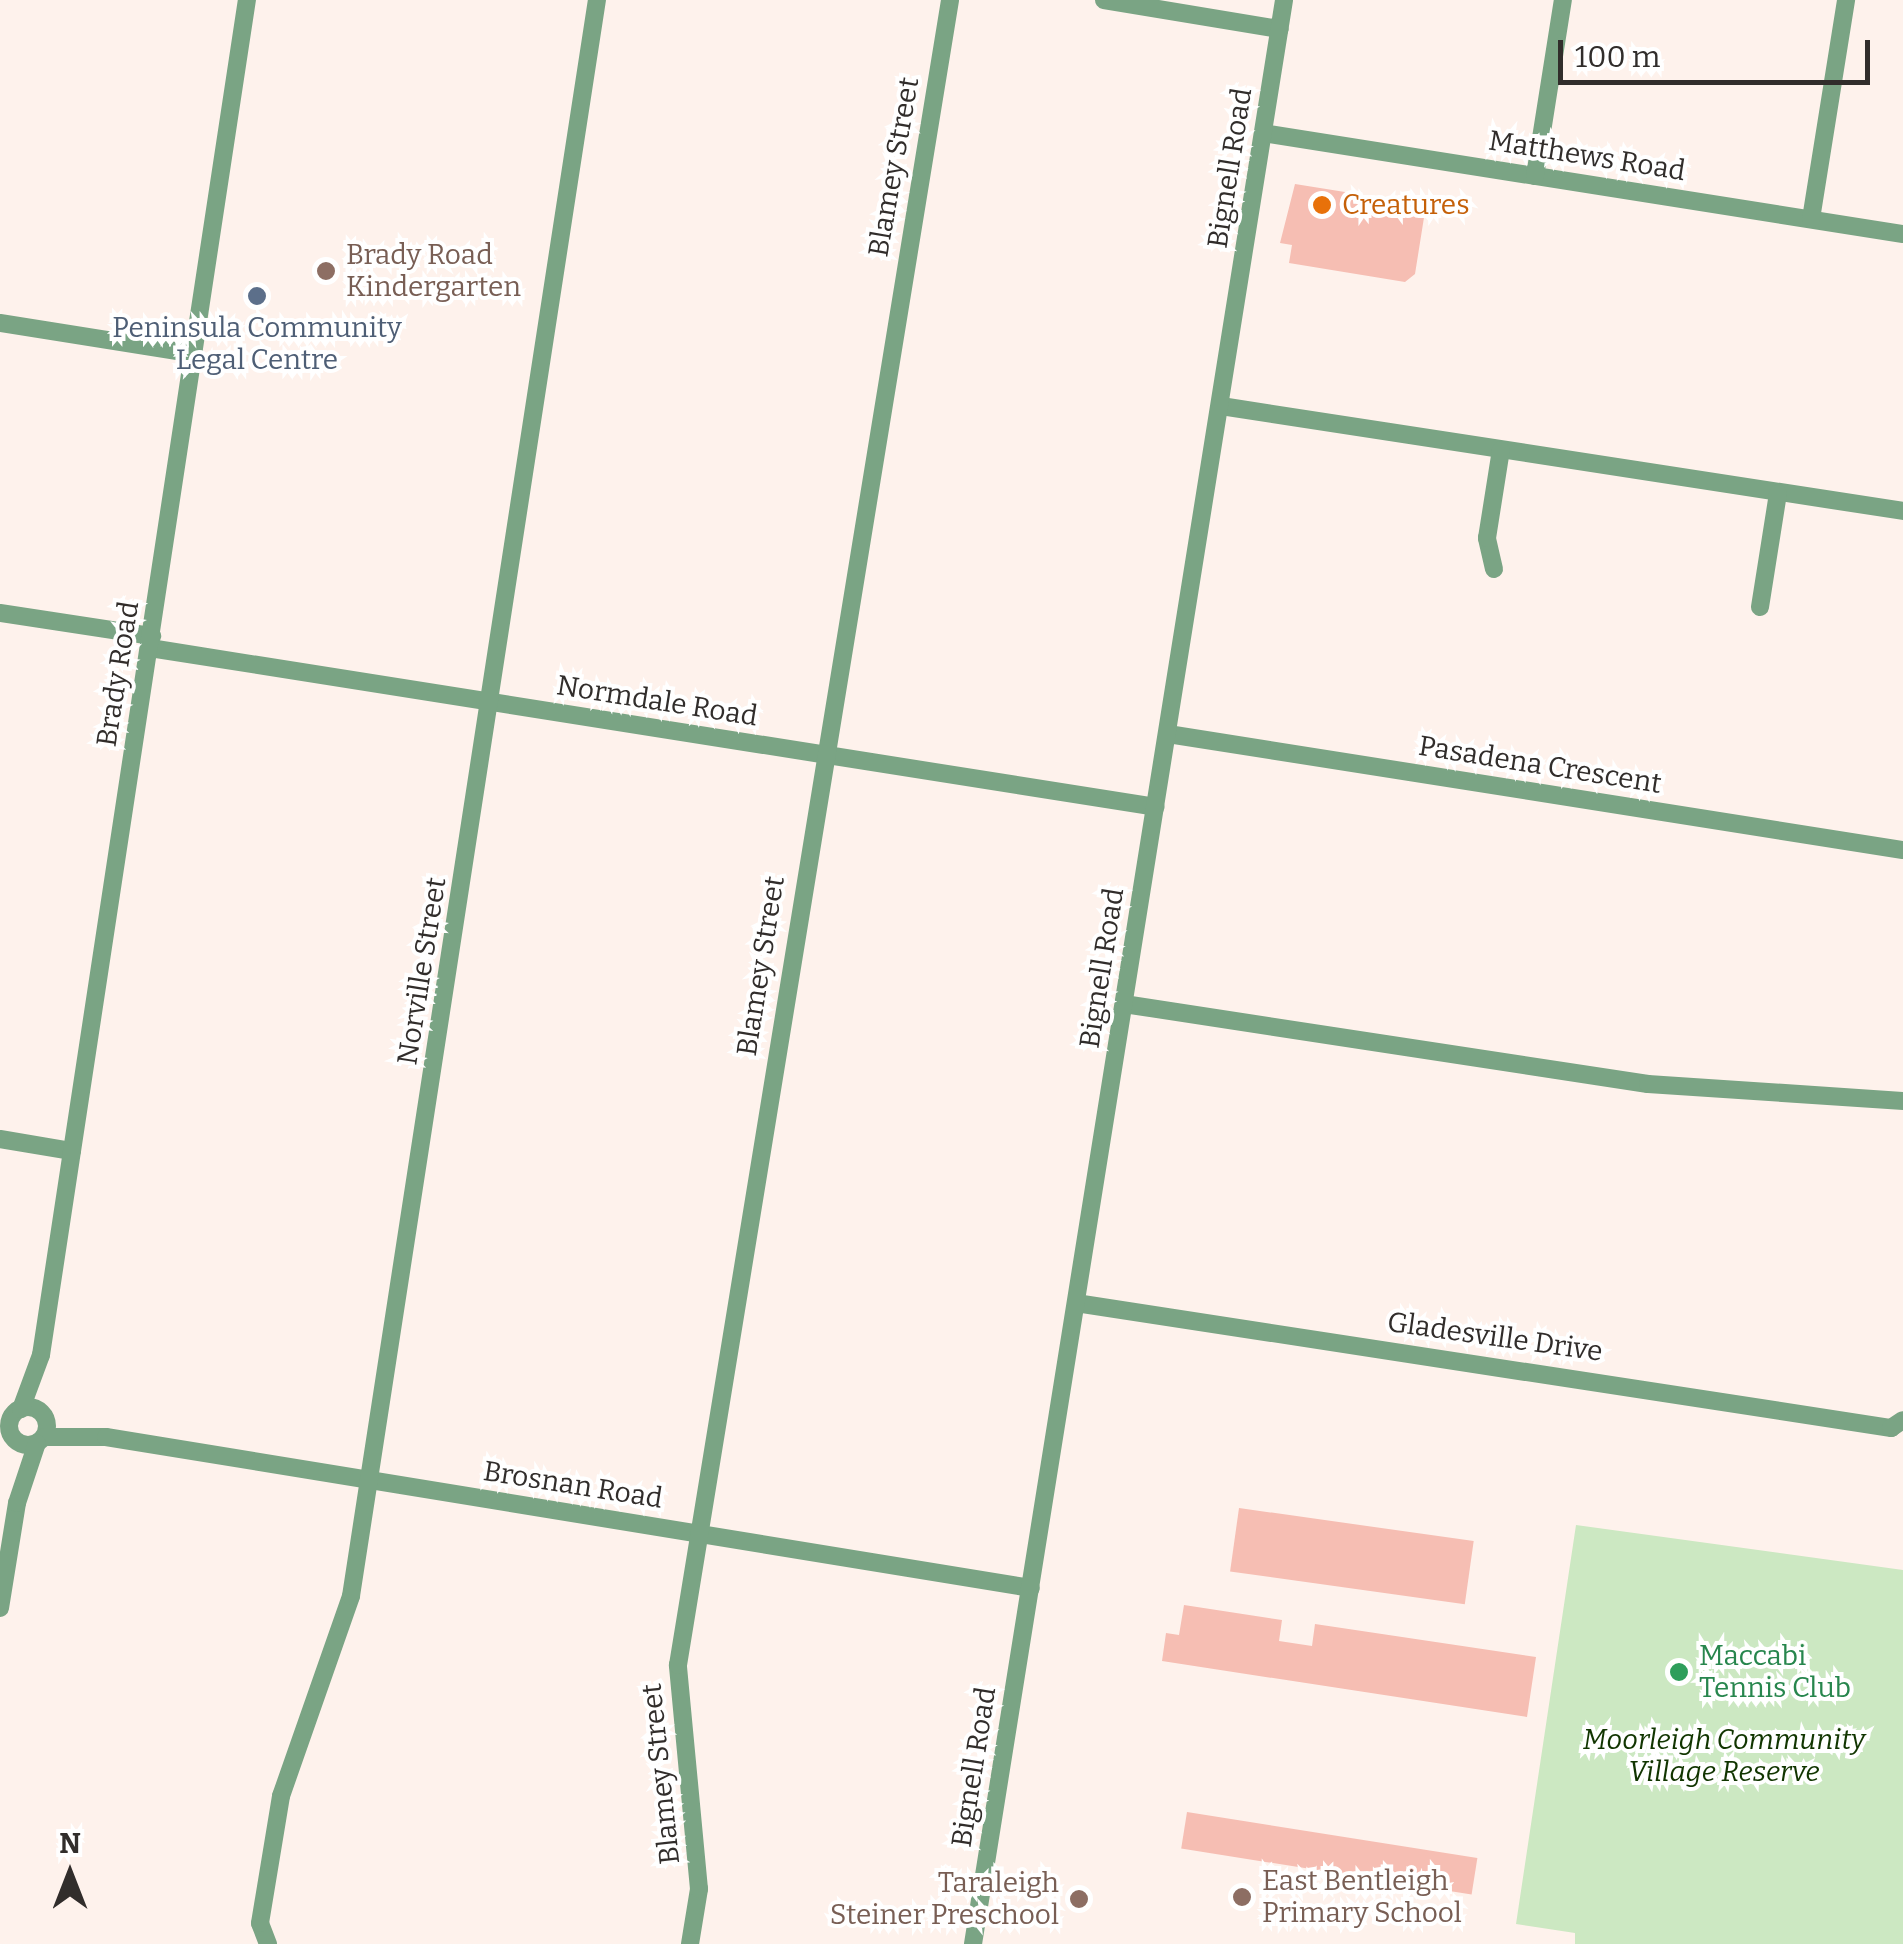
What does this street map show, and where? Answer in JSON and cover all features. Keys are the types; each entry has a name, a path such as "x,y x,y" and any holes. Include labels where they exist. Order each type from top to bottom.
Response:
{"street":[{"name":"Brady Road","path":"41,1355 12,1412 22,1437 43,1415 41,1355 247,0"},
{"name":"Norville Street","path":"265,1942 278,1810 346,1621 493,703 597,0"},
{"name":"Blamey Street","path":"690,1944 699,1890 677,1680 823,756 950,0"},
{"path":"1104,0 1280,28"},
{"name":"Bignell Road","path":"973,1944 1284,0"},
{"path":"1535,176 1563,0"},
{"path":"1811,219 1846,0"},
{"name":"Matthews Road","path":"1263,134 1903,234"},
{"path":"0,323 195,354"},
{"path":"1221,406 1903,511"},
{"path":"1494,569 1487,538 1500,450"},
{"path":"1760,607 1778,493"},
{"name":"Normdale Road","path":"0,613 493,703 1156,808"},
{"name":"Pasadena Crescent","path":"1168,734 1903,850"},
{"path":"1124,1004 1632,1082 1903,1101"},
{"path":"0,1139 72,1151"},
{"name":"Gladesville Drive","path":"1076,1303 1891,1428 1903,1420"},
{"name":"Brosnan Road","path":"12,1412 43,1415 106,1437"},
{"path":"0,1608 17,1503 22,1437"},
{"name":"Brosnan Road","path":"22,1437 106,1437 1031,1588"}],"green space":[{"name":"Moorleigh Community Village Reserve","path":"1576,1525 1903,1570 1903,1944 1575,1944 1575,1933 1516,1924"}],"building":[{"path":"1295,184 1426,205 1415,274 1405,282 1289,263 1292,245 1280,243"},
{"path":"1239,1508 1474,1541 1465,1604 1230,1571"},
{"path":"1184,1605 1282,1620 1279,1641 1312,1646 1315,1624 1536,1657 1527,1717 1162,1661 1166,1633 1179,1635"},
{"path":"1187,1812 1477,1858 1472,1895 1181,1849"}],"place":[{"name":"Creatures","path":"1322,205"},
{"name":"Brady Road Kindergarten","path":"326,271"},
{"name":"Peninsula Community Legal Centre","path":"257,296"},
{"name":"Maccabi Tennis Club","path":"1679,1672"},
{"name":"East Bentleigh Primary School","path":"1242,1897"},
{"name":"Taraleigh Steiner Preschool","path":"1079,1899"}]}
